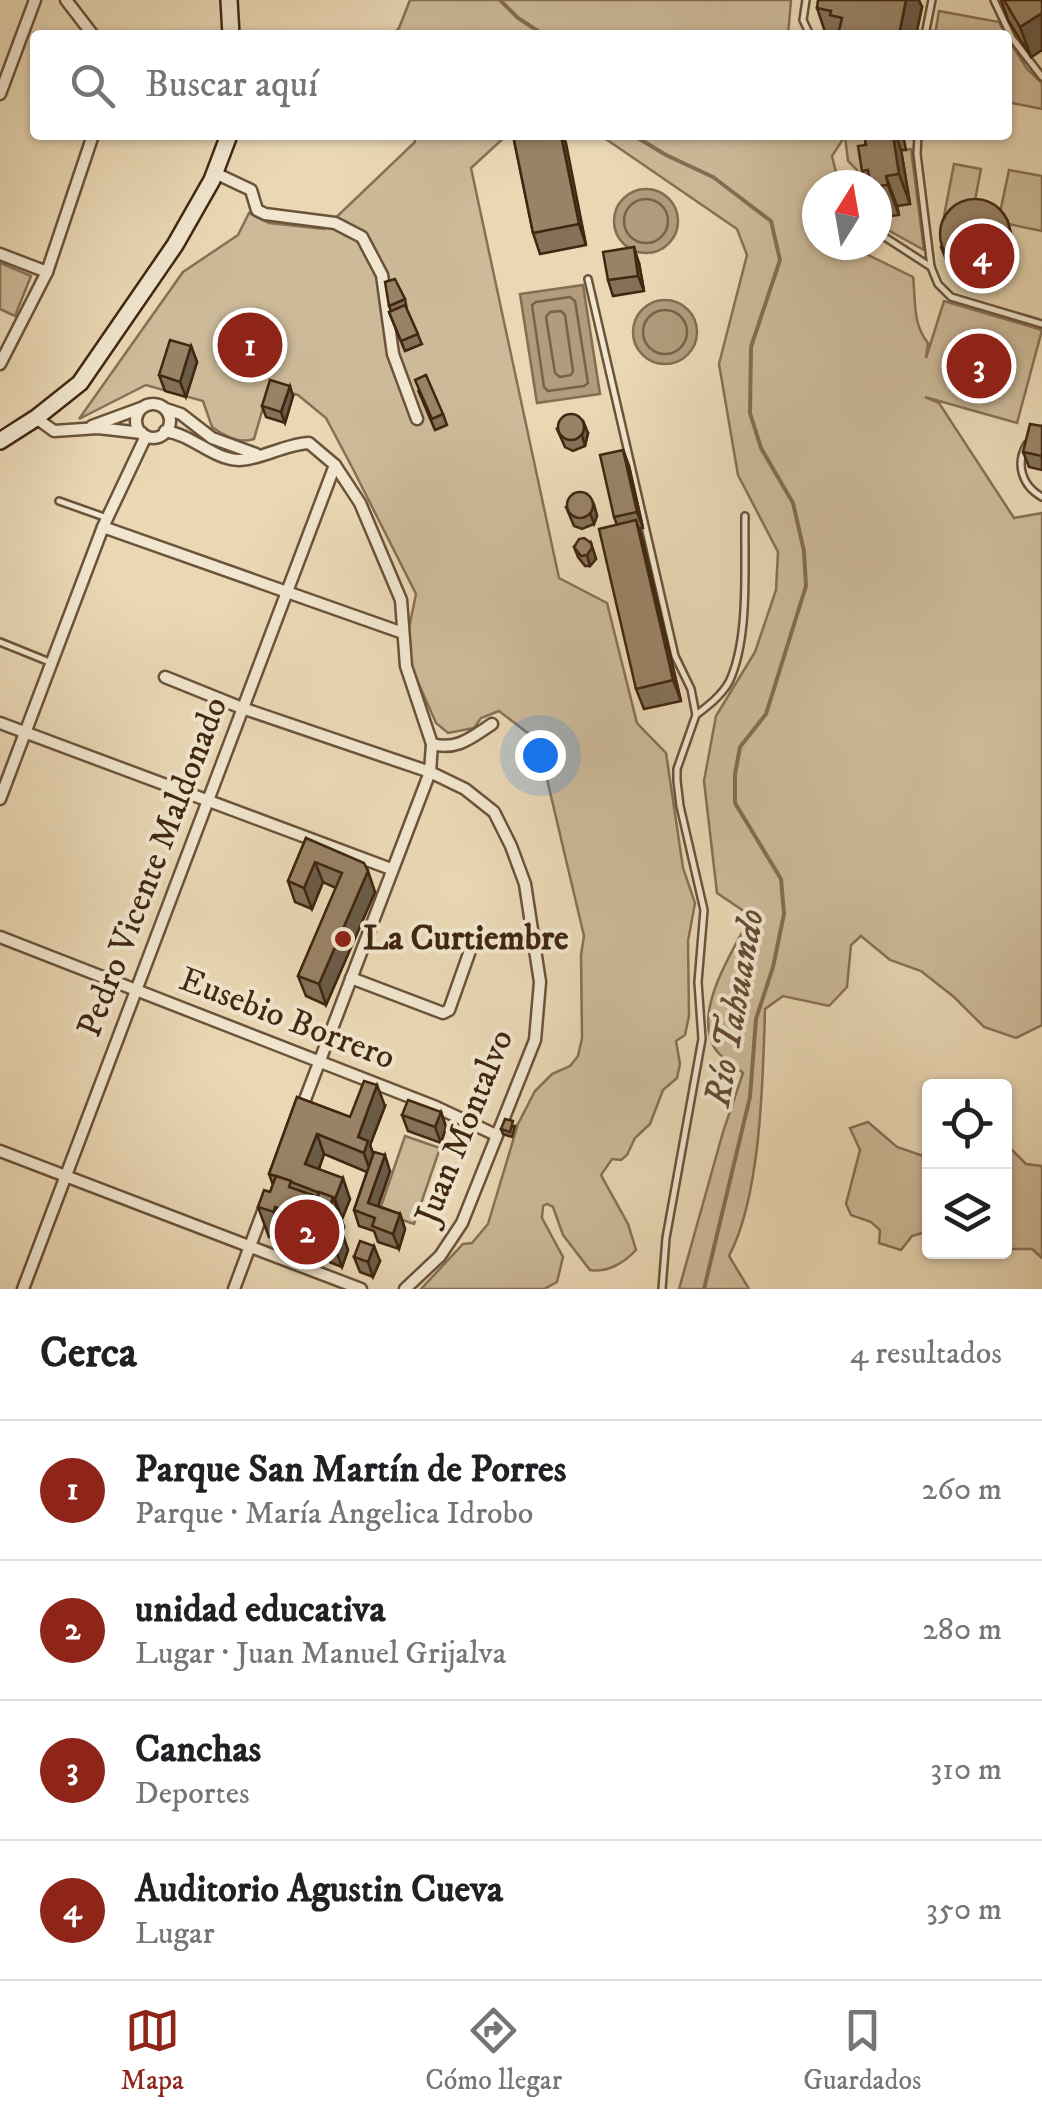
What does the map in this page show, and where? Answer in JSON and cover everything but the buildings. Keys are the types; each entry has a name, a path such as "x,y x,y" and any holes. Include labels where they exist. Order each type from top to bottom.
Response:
{"street":[{"path":"0,94 34,0"},
{"path":"66,0 89,30"},
{"path":"229,0 231,30"},
{"path":"0,364 46,272 91,140"},
{"path":"0,441 80,383 175,245 215,173 227,140"},
{"path":"215,173 251,190 257,210 265,214 335,223 362,237 382,275 393,354 417,419"},
{"path":"0,254 46,272"},
{"path":"86,428 134,408 156,404 182,414 212,438 258,455"},
{"path":"142,408 136,420 144,435"},
{"path":"36,418 54,430 86,428 159,436 170,419 165,409"},
{"path":"165,432 183,435 224,457 246,460 292,444 309,443 336,465 360,502 402,600 406,666 432,744 430,772 298,1118"},
{"path":"0,800 105,523 144,435"},
{"name":"Pedro Vicente Maldonado","path":"23,1289 336,465"},
{"path":"105,523 403,633"},
{"name":"Juan Montalvo","path":"165,678 430,772 465,789 494,812 511,846 524,884 540,982 535,1040 462,1223 440,1256 405,1289"},
{"path":"0,723 392,869"},
{"path":"432,744 462,744 492,724"},
{"name":"Eusebio Borrero","path":"0,937 496,1135"},
{"path":"350,978 444,1013 449,1010 472,945"},
{"path":"0,1150 361,1289"},
{"path":"234,1289 270,1192"}],"lane":[{"path":"806,0 803,20 808,30"},
{"path":"926,30 932,0"},
{"path":"994,0 1008,30"},
{"path":"1012,38 1042,77"},
{"path":"918,140 931,267 938,284 951,297 1042,324"},
{"path":"892,242 931,267"},
{"path":"588,279 675,656 686,676 696,716"},
{"path":"1032,438 1023,448 1022,472 1025,484 1042,497"},
{"path":"60,501 105,523"},
{"path":"662,1289 666,1238 702,1039 698,982 704,910 680,806 677,769 696,716 714,702 729,681 738,650 744,602 745,516"},
{"path":"0,642 52,662"}],"shaded area":[{"path":"410,0 791,0 788,30 399,28"},
{"path":"939,11 999,22 1003,30 936,30"},
{"path":"1012,45 1027,69 1042,83 1042,109 1012,103"},
{"path":"502,140 471,168 559,578 607,603 637,723 666,753 683,868 695,903 688,941 689,1016 685,1035 676,1041 680,1064 677,1078 663,1090 650,1124 635,1138 627,1155 621,1160 612,1159 601,1175 628,1224 636,1250 615,1266 590,1270 563,1235 553,1207 547,1204 543,1206 542,1218 563,1257 557,1282 544,1289 421,1289 463,1244 472,1243 488,1224 518,1124 535,1091 578,1056 582,1038 584,936 538,741 499,711 481,718 474,728 448,733 436,723 410,664 408,633 416,594 326,418 298,395 269,387 254,439 249,440 232,438 212,427 203,401 146,385 79,419 183,272 238,235 249,213 269,223 324,229 415,142"},
{"path":"607,140 842,140 832,156 835,170 802,170 802,260 878,260 913,277 917,320 928,343 926,358 944,301 1042,330 1017,423 925,397 939,403 1014,518 1042,513 1042,1025 1016,1038 984,1027 921,971 890,960 861,936 851,945 847,987 829,1006 783,996 765,1009 754,1170 740,1231 729,1256 749,1289 679,1289 743,1073 714,1047 709,1032 712,998 751,916 717,893 704,781 716,716 755,652 776,590 778,552 738,475 719,364 747,255 737,229"},
{"path":"845,140 867,140 870,170 857,170 848,161"},
{"path":"911,149 924,250 892,232 892,204 910,204 901,150"},
{"path":"954,164 981,169 971,221 944,216"},
{"path":"1009,170 1042,176 1042,231 998,222"},
{"path":"0,263 31,276 15,316 0,309"},
{"path":"868,1122 897,1147 922,1156 922,1233 912,1236 901,1250 879,1243 880,1230 851,1215 846,1204 860,1150 850,1128"},
{"path":"405,1136 440,1148 414,1224 379,1212"},
{"path":"1012,1150 1026,1164 1042,1166 1042,1258 1032,1249 1012,1249"}],"water":[{"path":"646,189 669,198 678,221 669,244 646,253 623,244 614,221 623,198"},
{"path":"583,285 600,394 537,403 520,294"},
{"path":"665,300 688,309 697,332 688,355 665,364 642,355 633,332 642,309"}],"waterway":[{"name":"Río Tahuando","path":"500,0 536,30"},
{"name":"Río Tahuando","path":"641,140 713,177 771,221 780,260 751,347 750,413 761,448 793,503 804,551 806,586 766,714 740,747 735,774 735,803 781,879 784,914 773,967 756,1019 750,1097 704,1289"}],"place":[{"name":"Auditorio Agustin Cueva","path":"982,256"},
{"name":"Parque San Martín de Porres","path":"250,345"},
{"name":"Canchas","path":"979,366"},
{"name":"La Curtiembre","path":"343,939"},
{"name":"unidad educativa","path":"307,1232"}]}
